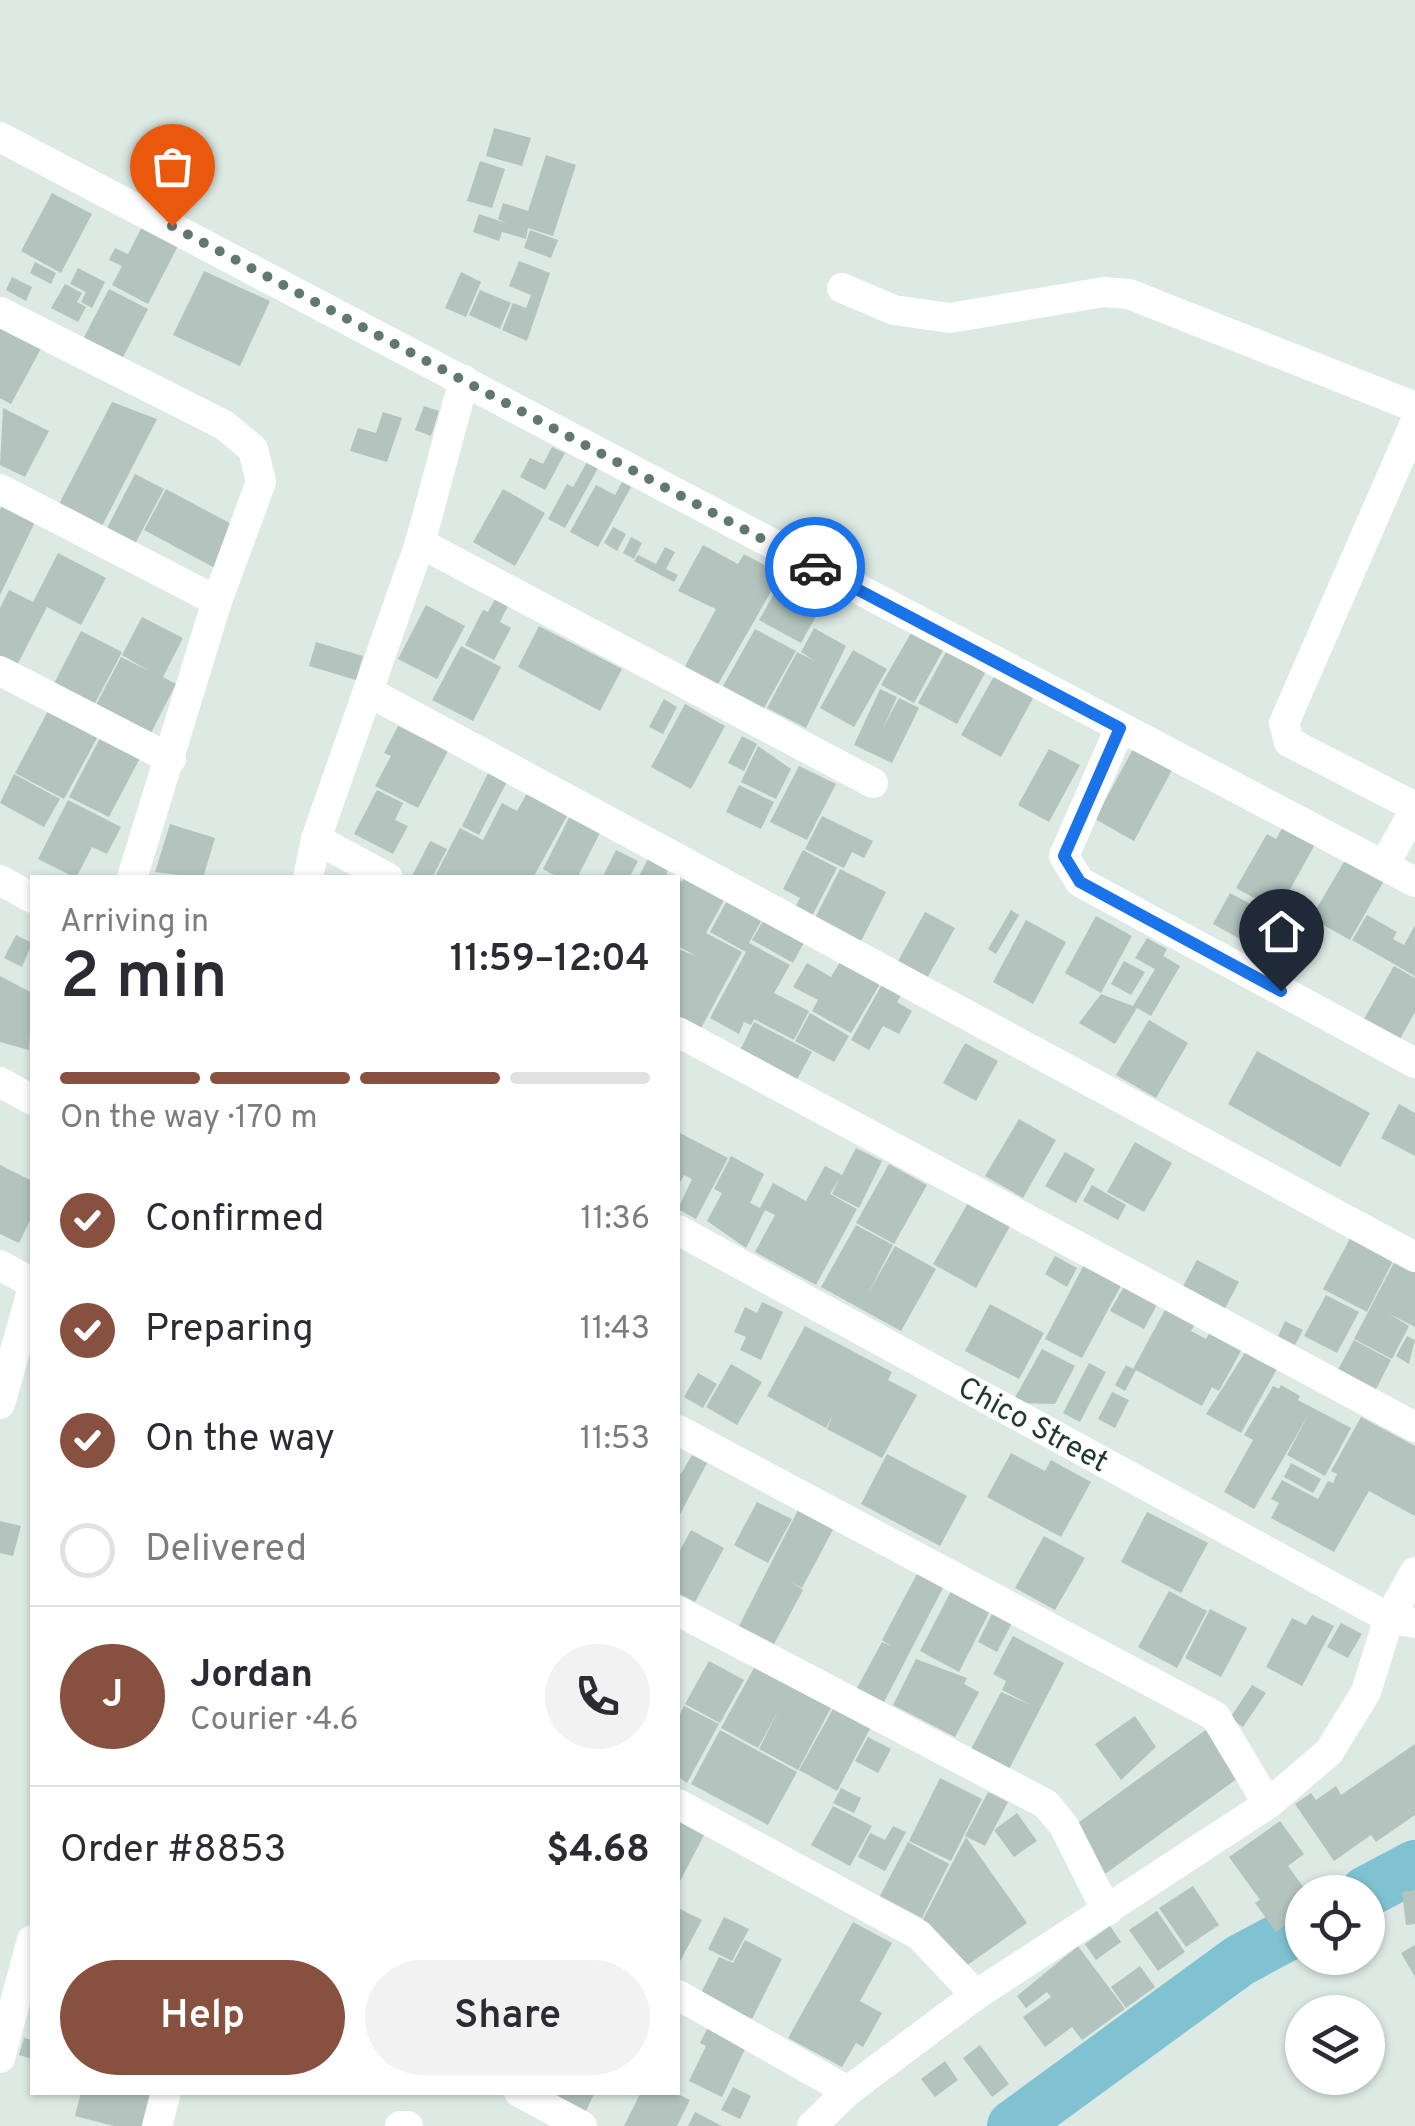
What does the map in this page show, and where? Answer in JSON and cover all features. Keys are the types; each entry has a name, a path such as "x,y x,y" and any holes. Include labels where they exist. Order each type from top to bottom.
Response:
{"street":[{"path":"0,136 1415,882"},
{"path":"842,288 894,310 950,318 1104,292 1129,294 1415,407"},
{"path":"0,312 224,425 253,449 262,482 216,601 172,759 133,875"},
{"path":"309,875 316,839 420,543 464,380"},
{"path":"1384,865 1415,808 1289,742 1284,723 1415,423"},
{"path":"0,489 216,601"},
{"path":"420,543 872,783"},
{"path":"0,671 172,759"},
{"path":"369,692 1415,1257"},
{"path":"1120,728 1064,856 1069,870 1080,882 1415,1064"},
{"path":"316,839 382,875"},
{"path":"0,880 30,897"},
{"path":"680,1033 1415,1427"},
{"path":"0,1082 30,1099"},
{"name":"Chico Street","path":"680,1231 1402,1620"},
{"path":"0,1266 30,1283"},
{"path":"0,1404 30,1298"},
{"path":"680,1431 1216,1716 1268,1804"},
{"path":"812,2126 848,2091 976,1996 1268,1804 1329,1752 1348,1726 1402,1620 1415,1572"},
{"path":"680,1612 1046,1804 1064,1826 1107,1911"},
{"path":"680,1805 919,1935 976,1996"},
{"path":"0,2058 30,1947"},
{"path":"680,1995 848,2091"},
{"path":"157,2126 165,2095"},
{"path":"525,2095 582,2126"},
{"path":"400,2126 408,2126"}],"building":[{"path":"494,128 531,138 522,166 486,156"},
{"path":"546,155 576,165 553,236 528,228 526,239 502,232 499,241 473,232 479,214 506,223 498,219 503,203 528,211"},
{"path":"480,161 505,169 492,208 467,201"},
{"path":"52,193 92,214 61,273 21,251"},
{"path":"142,227 178,246 148,304 112,285 122,266 109,260 115,248 128,254"},
{"path":"530,230 558,240 551,258 524,248"},
{"path":"519,261 550,273 527,341 502,330 513,303 526,308 531,295 509,286"},
{"path":"35,262 56,273 51,284 30,273"},
{"path":"78,268 105,282 92,308 81,302 86,292 70,284"},
{"path":"204,271 270,301 240,366 173,335"},
{"path":"461,272 481,282 466,317 445,308"},
{"path":"12,277 32,287 26,301 6,290"},
{"path":"65,284 82,293 77,302 86,307 78,322 51,308"},
{"path":"109,289 148,309 121,361 82,341"},
{"path":"480,290 511,303 500,329 469,315"},
{"path":"0,328 16,337 20,330 44,343 11,404 0,398"},
{"path":"112,402 157,419 101,528 58,506"},
{"path":"424,406 439,411 431,436 415,430"},
{"path":"3,408 49,431 25,477 0,465"},
{"path":"383,412 402,418 387,462 350,451 358,428 376,433"},
{"path":"552,447 565,453 545,490 520,477 530,458 543,464"},
{"path":"587,462 598,468 565,528 548,519 567,484 573,487"},
{"path":"135,474 164,489 135,544 106,530"},
{"path":"622,482 631,487 598,547 570,532 596,485 615,495"},
{"path":"166,489 237,527 215,568 144,530"},
{"path":"503,489 545,513 515,566 473,542"},
{"path":"2,505 35,522 0,595 0,510"},
{"path":"613,527 626,534 617,551 604,543"},
{"path":"631,537 642,543 634,559 623,553"},
{"path":"703,545 738,564 744,554 781,574 717,686 684,668 716,609 678,591"},
{"path":"665,547 675,552 666,569 678,575 674,582 634,561 638,555 656,564"},
{"path":"58,553 106,578 81,625 47,607 16,667 0,659 0,608 9,590 33,602"},
{"path":"789,568 831,590 801,643 759,620"},
{"path":"496,597 509,604 500,622 511,628 494,660 465,645 483,610 488,612"},
{"path":"426,605 465,626 437,679 398,659"},
{"path":"142,617 183,638 163,677 176,684 151,733 96,705 121,657 149,671 122,655"},
{"path":"539,626 622,669 600,711 518,667"},
{"path":"814,628 846,646 806,728 767,708 797,652 815,661 801,652"},
{"path":"914,628 946,645 914,703 881,685"},
{"path":"755,629 796,651 764,708 723,686"},
{"path":"81,631 122,652 93,707 49,693"},
{"path":"316,642 363,656 356,680 309,666"},
{"path":"950,645 989,666 957,724 918,703"},
{"path":"461,646 501,667 473,721 432,700"},
{"path":"853,650 887,669 854,727 820,708"},
{"path":"997,671 1036,693 1001,757 961,735"},
{"path":"880,689 897,697 883,728 899,698 919,708 892,763 854,745"},
{"path":"664,699 677,707 663,734 649,727"},
{"path":"685,704 725,726 691,789 651,767"},
{"path":"48,711 97,738 64,799 15,773"},
{"path":"398,726 448,751 418,808 375,786 391,756 384,753"},
{"path":"742,736 757,744 744,771 728,763"},
{"path":"100,738 140,758 109,817 69,797"},
{"path":"758,746 791,769 776,799 741,782"},
{"path":"1049,749 1080,765 1049,822 1018,805"},
{"path":"1133,749 1172,770 1134,841 1095,819"},
{"path":"492,765 511,774 479,835 462,826"},
{"path":"799,766 836,784 807,840 770,822"},
{"path":"14,774 60,799 44,827 0,803"},
{"path":"739,785 774,802 761,829 726,812"},
{"path":"377,790 403,803 395,820 408,826 393,854 354,834"},
{"path":"527,793 568,814 535,875 436,875 460,828 483,840 502,803 517,811"},
{"path":"68,800 121,827 107,854 92,847 78,875 38,859"},
{"path":"570,816 601,831 579,875 554,875 543,869"},
{"path":"822,816 873,841 864,858 852,852 844,868 805,849"},
{"path":"1286,821 1318,839 1278,911 1236,888 1267,834 1276,839"},
{"path":"170,824 215,838 204,875 155,872"},
{"path":"430,841 447,849 434,875 413,875"},
{"path":"616,850 638,861 631,875 604,875"},
{"path":"803,850 837,868 811,918 794,910 800,898 783,889"},
{"path":"650,855 670,866 668,875 640,875"},
{"path":"1348,855 1386,877 1350,940 1311,918"},
{"path":"840,869 886,892 860,943 814,920"},
{"path":"689,870 729,891 706,933 742,952 700,1030 680,1019 680,950 696,956 680,947 682,882"},
{"path":"1230,893 1271,915 1253,946 1213,924"},
{"path":"730,895 765,914 749,943 790,965 774,993 809,1011 794,1040 754,1019 751,1025 744,1022 739,1034 710,1018 746,952 710,932"},
{"path":"1011,910 1019,915 996,954 988,949"},
{"path":"925,912 955,928 926,980 897,963"},
{"path":"767,914 808,935 793,963 752,940"},
{"path":"1367,915 1397,932 1393,939 1404,945 1415,925 1415,976 1352,940"},
{"path":"1096,916 1132,936 1101,993 1065,973"},
{"path":"1026,920 1066,942 1033,1004 993,982"},
{"path":"16,935 30,942 22,967 4,958"},
{"path":"1147,938 1167,949 1163,956 1180,966 1151,1016 1137,1008 1115,1044 1079,1023 1101,994 1133,1006 1155,969 1135,958"},
{"path":"845,954 884,977 851,1033 812,1011 818,1000 793,987 807,963 831,977"},
{"path":"1124,961 1145,972 1131,995 1111,984"},
{"path":"1394,966 1415,978 1415,1012 1400,1039 1364,1019"},
{"path":"0,976 30,992 29,1050 0,1042"},
{"path":"885,979 904,990 897,1002 912,1011 899,1034 883,1026 869,1050 851,1040"},
{"path":"810,1013 849,1036 834,1062 795,1041"},
{"path":"1149,1020 1188,1043 1156,1098 1116,1075"},
{"path":"754,1022 812,1052 794,1085 737,1056"},
{"path":"965,1043 998,1061 976,1101 943,1083"},
{"path":"1257,1051 1370,1113 1340,1167 1228,1104"},
{"path":"1399,1104 1415,1113 1415,1156 1381,1138"},
{"path":"1019,1119 1056,1140 1023,1198 985,1176"},
{"path":"680,1133 728,1158 696,1219 680,1210 692,1179 684,1175 680,1182"},
{"path":"1135,1142 1172,1163 1144,1212 1107,1192"},
{"path":"856,1148 882,1161 859,1208 832,1194 839,1179 830,1194 857,1209 816,1285 755,1252 775,1215 765,1210 746,1248 707,1221 722,1193 714,1189 731,1156 764,1174 750,1203 760,1208 773,1183 806,1201 825,1166 842,1175"},
{"path":"1065,1152 1095,1169 1076,1203 1045,1186"},
{"path":"889,1164 927,1185 894,1244 856,1223"},
{"path":"0,1165 30,1180 30,1220 19,1243 0,1234"},
{"path":"1092,1185 1126,1205 1118,1220 1083,1201"},
{"path":"968,1203 1010,1226 976,1288 933,1264"},
{"path":"856,1225 893,1245 868,1294 895,1246 936,1269 901,1331 821,1287"},
{"path":"1354,1231 1397,1253 1367,1312 1323,1289"},
{"path":"1399,1253 1415,1261 1415,1327 1388,1313 1409,1326 1392,1359 1354,1339"},
{"path":"1055,1256 1077,1268 1067,1287 1045,1274"},
{"path":"1197,1260 1239,1282 1223,1312 1181,1290"},
{"path":"1085,1263 1123,1282 1082,1358 1045,1339"},
{"path":"1126,1283 1159,1301 1144,1329 1110,1311"},
{"path":"1326,1295 1359,1312 1337,1353 1304,1336"},
{"path":"762,1302 783,1312 761,1360 740,1350 746,1337 734,1332 745,1307 757,1313"},
{"path":"990,1304 1044,1333 1019,1379 965,1351"},
{"path":"1166,1308 1195,1324 1191,1331 1206,1339 1210,1332 1242,1349 1219,1391 1212,1387 1202,1406 1136,1370 1125,1391 1115,1385 1126,1365 1133,1369"},
{"path":"1285,1321 1303,1330 1295,1345 1278,1336"},
{"path":"805,1326 892,1372 888,1380 917,1395 882,1458 827,1429 833,1414 826,1428 767,1396"},
{"path":"1407,1336 1415,1340 1409,1364 1396,1356"},
{"path":"1354,1340 1391,1360 1372,1397 1334,1377"},
{"path":"1042,1349 1075,1366 1055,1404 1012,1403"},
{"path":"1246,1351 1277,1369 1241,1433 1206,1414"},
{"path":"1089,1363 1106,1372 1080,1422 1063,1413"},
{"path":"731,1364 762,1382 737,1425 706,1407"},
{"path":"698,1373 717,1384 703,1408 684,1397"},
{"path":"1281,1385 1300,1396 1298,1400 1351,1428 1325,1476 1287,1455 1310,1412 1254,1509 1224,1492 1253,1440 1244,1435 1273,1386 1279,1389"},
{"path":"1112,1392 1129,1400 1115,1428 1098,1419"},
{"path":"1361,1417 1415,1446 1415,1516 1369,1491 1334,1552 1271,1518 1279,1503 1271,1499 1282,1480 1318,1499 1328,1481 1333,1483 1337,1474 1331,1471"},
{"path":"1011,1453 1045,1471 1051,1460 1091,1482 1061,1537 987,1497"},
{"path":"887,1454 967,1496 940,1546 861,1504"},
{"path":"692,1455 707,1463 680,1514 680,1473"},
{"path":"1291,1463 1321,1479 1313,1493 1284,1477"},
{"path":"757,1502 792,1519 768,1563 734,1545"},
{"path":"800,1506 836,1524 802,1588 791,1582 803,1590 774,1644 739,1626"},
{"path":"1147,1512 1208,1543 1181,1593 1121,1562"},
{"path":"0,1521 21,1526 13,1556 0,1553"},
{"path":"691,1530 724,1548 695,1602 680,1594 680,1550"},
{"path":"1044,1536 1085,1558 1055,1610 1015,1588"},
{"path":"919,1570 945,1584 884,1702 857,1688 882,1642 891,1646 882,1640"},
{"path":"952,1589 991,1609 959,1672 920,1651"},
{"path":"1169,1591 1207,1611 1177,1668 1138,1647"},
{"path":"1210,1609 1247,1628 1221,1677 1185,1658"},
{"path":"993,1612 1013,1621 997,1652 978,1642"},
{"path":"1312,1615 1334,1626 1302,1686 1266,1667 1292,1618 1306,1625"},
{"path":"1341,1623 1362,1634 1348,1658 1327,1647"},
{"path":"1013,1636 1064,1663 1007,1773 969,1753 1001,1692 1031,1705 1002,1690 1006,1681 993,1674"},
{"path":"916,1659 967,1678 964,1684 979,1692 955,1737 893,1705"},
{"path":"709,1661 744,1680 720,1723 685,1704"},
{"path":"755,1666 832,1706 798,1770 759,1749 779,1709 758,1748 721,1728"},
{"path":"1252,1685 1266,1693 1243,1727 1230,1718"},
{"path":"684,1706 719,1724 687,1783 680,1778 680,1714"},
{"path":"834,1707 871,1727 837,1791 799,1770"},
{"path":"1135,1716 1156,1747 1121,1780 1095,1744"},
{"path":"1211,1726 1245,1773 1105,1874 1071,1828"},
{"path":"720,1730 797,1772 768,1825 691,1784"},
{"path":"868,1737 891,1749 878,1773 855,1761"},
{"path":"1415,1744 1415,1815 1376,1842 1371,1835 1334,1861 1295,1804 1311,1793 1316,1800 1336,1786 1341,1795"},
{"path":"940,1778 982,1799 951,1861 909,1841"},
{"path":"841,1788 861,1798 854,1813 833,1803"},
{"path":"988,1792 1008,1802 985,1846 965,1836"},
{"path":"833,1806 872,1826 850,1866 811,1845"},
{"path":"1017,1813 1037,1841 1014,1857 994,1830"},
{"path":"1280,1821 1304,1854 1288,1866 1295,1875 1285,1875 1285,1925 1276,1932 1255,1903 1260,1900 1229,1857"},
{"path":"680,1822 704,1835 680,1881"},
{"path":"893,1826 906,1832 885,1871 858,1857 870,1833 885,1840"},
{"path":"966,1837 1027,1923 959,1971 923,1919"},
{"path":"908,1842 949,1864 922,1918 880,1896"},
{"path":"1193,1886 1219,1925 1186,1947 1159,1908"},
{"path":"1415,1890 1415,1924 1406,1925 1402,1892"},
{"path":"680,1909 702,1920 680,1961"},
{"path":"1157,1911 1185,1952 1158,1971 1129,1930"},
{"path":"724,1917 749,1929 732,1961 708,1949"},
{"path":"853,1922 892,1943 860,2001 882,2013 863,2047 856,2043 842,2067 788,2038"},
{"path":"1110,1926 1121,1942 1096,1960 1085,1944"},
{"path":"745,1940 782,1959 752,2019 701,1993 719,1957 733,1963"},
{"path":"1415,1945 1415,1977 1401,1953"},
{"path":"1078,1946 1125,2009 1082,2040 1072,2027 1045,2047 1023,2017 1051,1997 1047,1992 1026,2008 1017,1996"},
{"path":"1140,1966 1155,1987 1126,2008 1111,1987"},
{"path":"710,2023 749,2041 722,2097 689,2081 706,2046 700,2043"},
{"path":"24,2038 30,2040 30,2058 19,2055"},
{"path":"980,2045 1009,2084 992,2097 963,2058"},
{"path":"945,2061 958,2080 935,2097 921,2079"},
{"path":"733,2087 751,2096 740,2119 721,2110"},
{"path":"80,2095 150,2095 142,2126 114,2126 75,2116"},
{"path":"554,2095 594,2095 586,2111"},
{"path":"640,2095 680,2095 690,2100 677,2126 624,2126"},
{"path":"695,2112 722,2126 688,2126"}],"waterway":[{"path":"1385,1882 1415,1866"},
{"path":"1013,2126 1239,1961 1285,1936"}],"way so far":[{"path":"172,226 815,567"}],"route":[{"path":"815,567 1120,728 1064,856 1069,870 1080,882 1281,991"}]}
